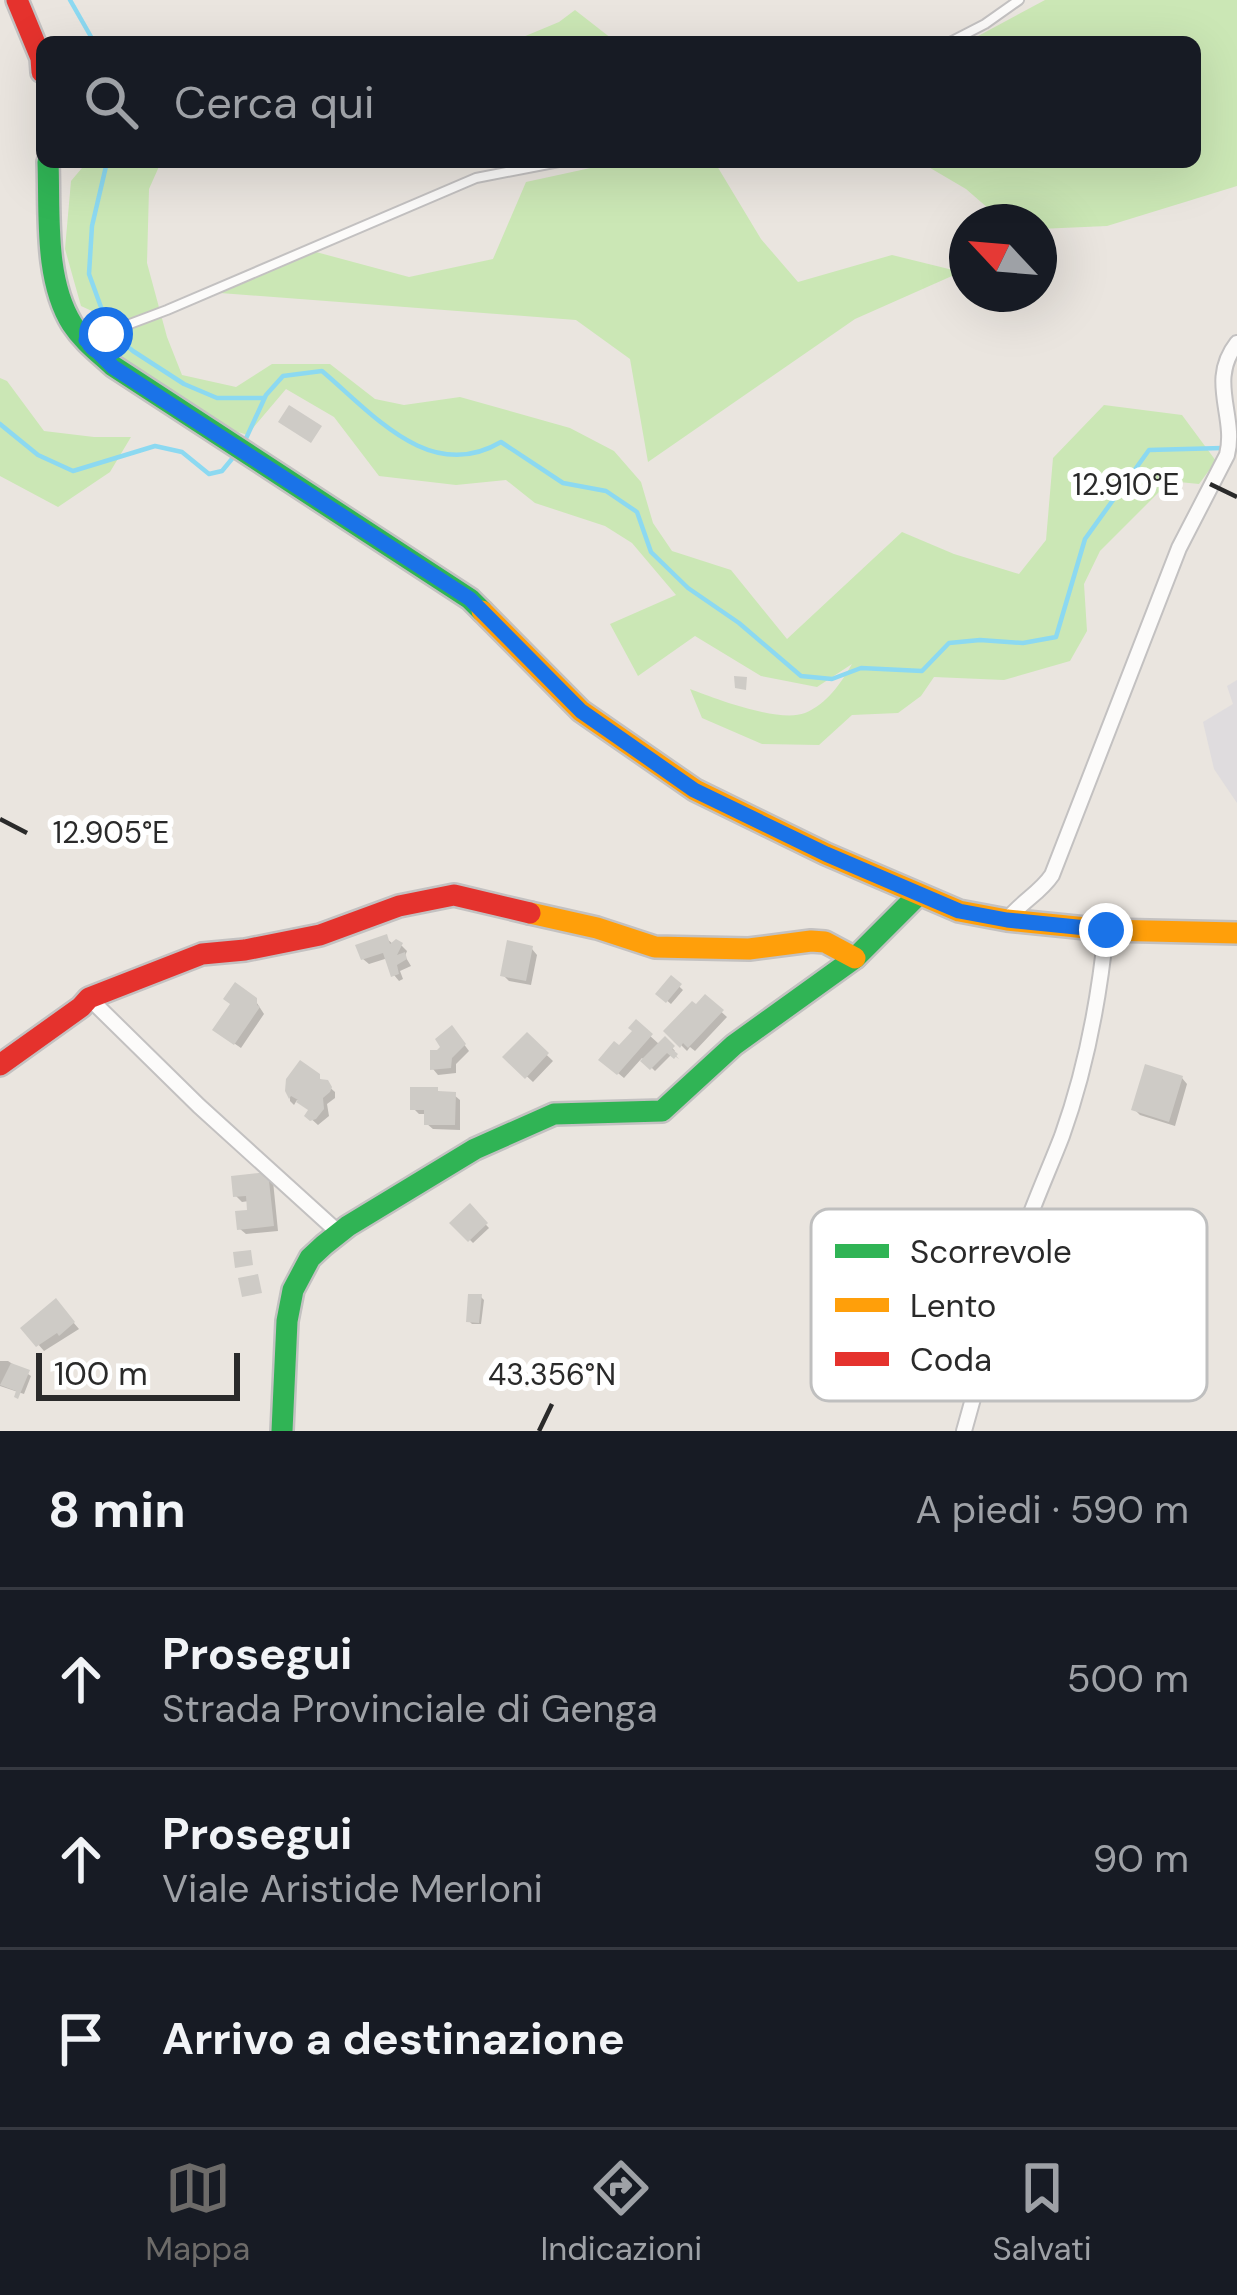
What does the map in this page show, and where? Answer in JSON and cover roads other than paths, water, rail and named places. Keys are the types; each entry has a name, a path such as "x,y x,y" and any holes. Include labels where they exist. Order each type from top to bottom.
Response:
{"street":[{"path":"16,0 36,46"},
{"path":"48,168 56,274 68,318 96,337 113,367 470,599 581,711 694,790 959,911 1106,930 1237,933"},
{"path":"1007,920 1052,875 1179,548 1229,447 1223,380 1228,356 1237,343"},
{"path":"0,1065 89,998 202,955 320,935 399,907 454,896 597,928 655,947 749,949 811,941 825,942 856,958"},
{"path":"282,1431 293,1290 310,1258 339,1233 475,1149 554,1114 662,1111 734,1045 856,958 918,896"},
{"path":"1035,1209 1080,1076 1100,993 1106,930"},
{"path":"89,998 339,1233"},
{"path":"964,1431 972,1401"}],"lane":[{"path":"962,36 1019,0"},
{"path":"96,337 476,178 528,168"}],"waterway":[{"path":"70,0 91,36"},
{"path":"106,168 92,226 89,274 110,332 184,384 217,398 263,398"},
{"path":"243,445 266,395 283,376 322,371 382,423 427,449 450,455 475,453 501,442 563,483 606,491 637,512 651,552 688,588 739,623 801,676 832,679 861,668 922,671 949,643 1023,643 1056,637 1085,539 1149,450 1222,448"},
{"path":"0,424 38,455 73,471 155,446 182,452 209,474 222,471 236,454"}]}
